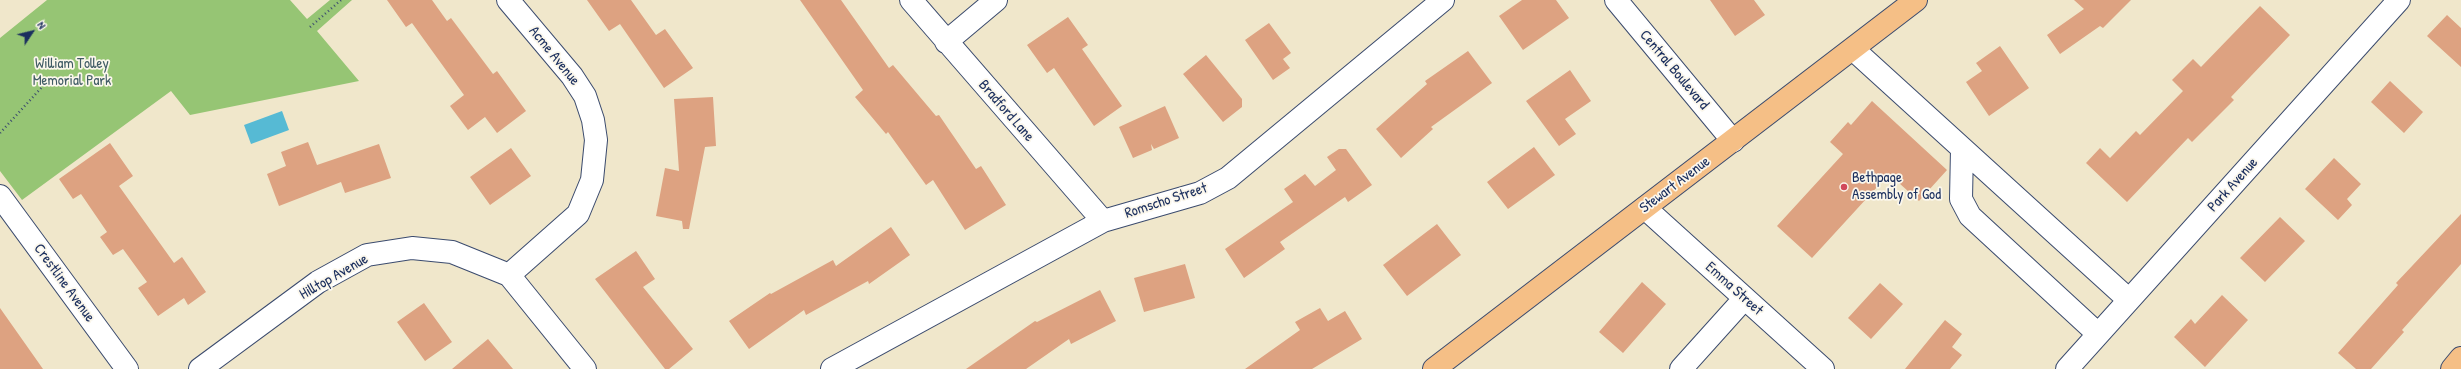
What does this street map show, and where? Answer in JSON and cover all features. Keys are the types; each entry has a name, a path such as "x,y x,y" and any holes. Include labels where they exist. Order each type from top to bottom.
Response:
{"main road":[{"name":"Stewart Avenue","path":"1434,369 1854,50 1916,0"},
{"path":"2452,369 2461,358"}],"street":[{"name":"Acme Avenue","path":"508,0 572,76 585,96 593,120 596,140 592,180 578,214 509,275"},
{"name":"Bradford Lane","path":"910,0 1103,221"},
{"path":"946,42 996,0"},
{"name":"Romscho Street","path":"861,362 1103,221 1200,193 1228,178 1443,0"},
{"name":"Central Boulevard","path":"1616,0 1733,141"},
{"name":"Park Avenue","path":"2067,369 2399,0"},
{"path":"1854,50 2129,300"},
{"path":"1962,149 1961,199 1970,216 2098,334"},
{"name":"Crestline Avenue","path":"0,196 127,369"},
{"name":"Emma Street","path":"1646,208 1744,299 1823,369"},
{"name":"Hilltop Avenue","path":"200,369 318,282 367,255 412,248 452,252 509,275 584,369"},
{"path":"1681,369 1744,299"},
{"path":"832,369 861,362"}],"path":[{"path":"310,27 341,0"},
{"path":"0,133 43,86"}],"green space":[{"name":"William Tolley Memorial Park","path":"47,0 290,0 307,19 330,0 352,0 317,31 359,81 190,115 171,91 22,200 0,171 0,38"}],"water":[{"path":"282,111 289,130 251,144 244,125"}],"building":[{"path":"387,0 432,0 447,21 451,18 493,74 497,71 526,111 497,133 485,117 468,130 450,106 464,95 412,23 406,27"},
{"path":"587,0 631,0 656,35 665,29 693,68 664,88 620,24 609,31"},
{"path":"800,0 841,0 889,68 893,65 936,116 939,115 976,169 981,166 1006,205 965,230 933,180 926,185 888,132 886,134 855,97 863,90"},
{"path":"1522,0 1556,0 1569,18 1523,50 1499,16"},
{"path":"1710,0 1754,0 1765,15 1735,36"},
{"path":"2074,0 2131,0 2103,28 2100,26 2060,54 2047,35 2084,9"},
{"path":"2260,6 2290,35 2231,97 2234,100 2192,142 2188,138 2127,202 2086,163 2100,148 2110,158 2136,131 2140,135 2183,91 2172,80 2193,59 2201,67"},
{"path":"2447,15 2461,28 2461,67 2427,36"},
{"path":"1068,17 1088,45 1082,49 1122,106 1094,126 1054,68 1047,73 1027,45"},
{"path":"1269,23 1291,53 1283,59 1290,68 1273,80 1245,40"},
{"path":"2000,46 2029,88 1989,116 1966,82 1982,71 1976,63"},
{"path":"1468,51 1492,83 1431,127 1433,129 1401,158 1376,129 1427,84 1425,81"},
{"path":"1206,55 1242,99 1242,107 1223,122 1183,74"},
{"path":"1570,70 1591,101 1565,119 1576,134 1559,146 1526,101"},
{"path":"2390,81 2423,112 2404,133 2371,102"},
{"path":"713,97 716,146 705,147 689,229 683,229 682,221 656,216 665,168 679,171 674,99"},
{"name":"Bethpage Assembly of God","path":"1872,101 1947,170 1919,201 1889,174 1812,258 1777,226 1843,154 1830,142 1848,122 1851,125"},
{"path":"1165,106 1179,138 1154,149 1151,144 1152,150 1133,158 1119,127"},
{"path":"308,142 317,165 379,144 391,178 345,193 341,182 279,206 267,174 286,166 281,152"},
{"path":"110,143 133,176 119,186 174,263 182,257 206,292 188,305 184,298 158,316 138,288 147,282 123,249 113,255 100,237 107,232 81,194 73,199 59,179"},
{"path":"1534,147 1555,175 1508,209 1487,182"},
{"path":"511,148 531,176 490,205 470,177"},
{"path":"1339,149 1346,149 1372,185 1348,202 1345,197 1280,242 1285,249 1244,278 1225,249 1293,202 1284,189 1305,174 1315,186 1336,170 1327,157"},
{"path":"2334,158 2361,184 2347,199 2352,205 2338,220 2305,189"},
{"path":"2461,214 2461,264 2402,330 2404,332 2371,369 2356,369 2338,353 2398,285 2396,283"},
{"path":"2280,217 2305,241 2265,282 2240,258"},
{"path":"1437,224 1461,255 1407,296 1383,265"},
{"path":"891,227 910,255 869,284 868,281 806,315 804,310 749,349 729,321 770,293 771,294 833,260 836,266"},
{"path":"636,251 655,279 643,287 693,349 669,369 665,369 595,279"},
{"path":"1185,264 1195,298 1144,312 1134,278"},
{"path":"1642,282 1666,304 1623,353 1599,332"},
{"path":"1880,283 1903,304 1871,339 1848,318"},
{"path":"1100,290 1116,321 1071,344 1069,339 1026,369 966,369 1035,321 1037,322"},
{"path":"2222,295 2248,320 2205,367 2174,337 2191,319 2195,324"},
{"path":"424,303 452,342 425,361 397,322"},
{"path":"0,308 43,369 0,369"},
{"path":"1320,308 1328,321 1345,311 1362,339 1312,369 1245,369 1300,330 1295,322"},
{"path":"1945,320 1962,334 1952,347 1962,355 1950,369 1905,369"},
{"path":"488,339 513,369 452,369"}],"place":[{"name":"Bethpage Assembly of God","path":"1844,187"}]}
